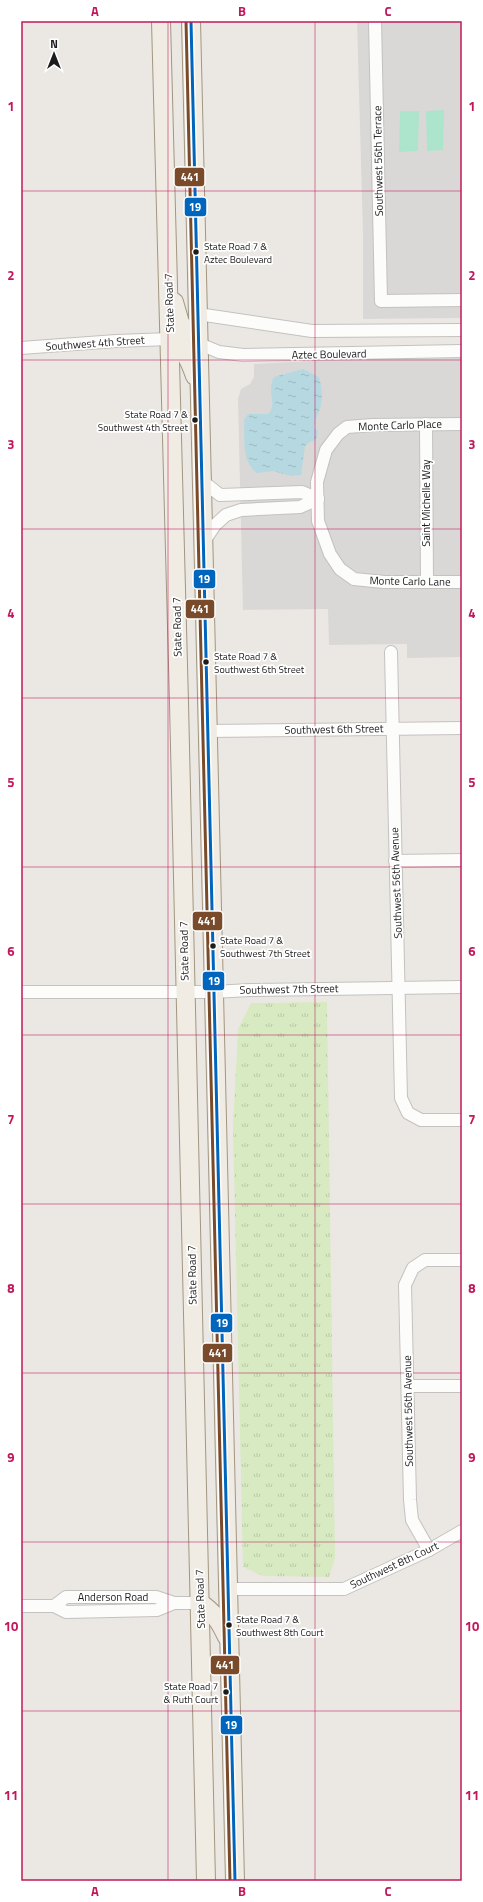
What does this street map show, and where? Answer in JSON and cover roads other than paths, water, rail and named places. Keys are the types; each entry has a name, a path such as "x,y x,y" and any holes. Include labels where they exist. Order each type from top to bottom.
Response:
{"main road":[{"name":"State Road 7","path":"161,21 170,339 206,1881"},
{"path":"191,21 198,314 197,343 235,1881"},
{"path":"168,284 180,323 197,343"},
{"path":"170,339 181,347 186,354 199,386"},
{"path":"178,684 190,717 197,725 207,730"},
{"path":"198,1535 210,1573 218,1582 228,1589"},
{"path":"200,1603 211,1610 219,1620 228,1640"},
{"path":"206,1844 214,1881"}],"street":[{"name":"Southwest 56th Terrace","path":"375,21 381,301 462,300"},
{"name":"Aztec Boulevard","path":"198,314 312,331 462,330"},
{"name":"Southwest 4th Street","path":"21,348 116,341 170,339"},
{"name":"Aztec Boulevard","path":"197,343 219,352 243,355 462,351"},
{"name":"Saint Michelle Way","path":"426,424 427,582"},
{"name":"Monte Carlo Place","path":"318,499 318,482 326,450 338,434 347,427 462,424"},
{"path":"201,480 220,495 302,492 318,499"},
{"path":"203,544 215,526 226,515 241,510 300,507 318,499"},
{"name":"Monte Carlo Lane","path":"318,499 318,521 330,554 340,569 354,579 384,582 462,582"},
{"name":"Southwest 56th Avenue","path":"391,652 391,729 401,1098 408,1113 421,1120 462,1120"},
{"name":"Southwest 6th Street","path":"207,730 462,728"},
{"path":"395,861 462,860"},
{"name":"Southwest 7th Street","path":"21,992 213,992 462,986"},
{"name":"Southwest 56th Avenue","path":"429,1550 412,1520 410,1500 405,1285 413,1268 425,1260 462,1260"},
{"path":"408,1386 462,1386"},
{"name":"Southwest 8th Court","path":"228,1589 344,1589 429,1550 462,1531"},
{"name":"Anderson Road","path":"21,1606 54,1606 66,1597 156,1597 174,1604 200,1603"}],"water":[{"path":"303,369 319,377 322,397 314,427 318,431 316,440 305,446 301,475 291,476 273,471 257,473 248,463 246,456 244,442 244,420 248,414 268,414 271,410 271,387 274,377"}],"place":[{"name":"State Road 7 & Aztec Boulevard","path":"196,252"},
{"name":"State Road 7 & Southwest 4th Street","path":"195,420"},
{"name":"State Road 7 & Southwest 6th Street","path":"206,662"},
{"name":"State Road 7 & Southwest 7th Street","path":"213,946"},
{"name":"State Road 7 & Southwest 8th Court","path":"229,1625"},
{"name":"State Road 7 & Ruth Court","path":"226,1692"}]}
